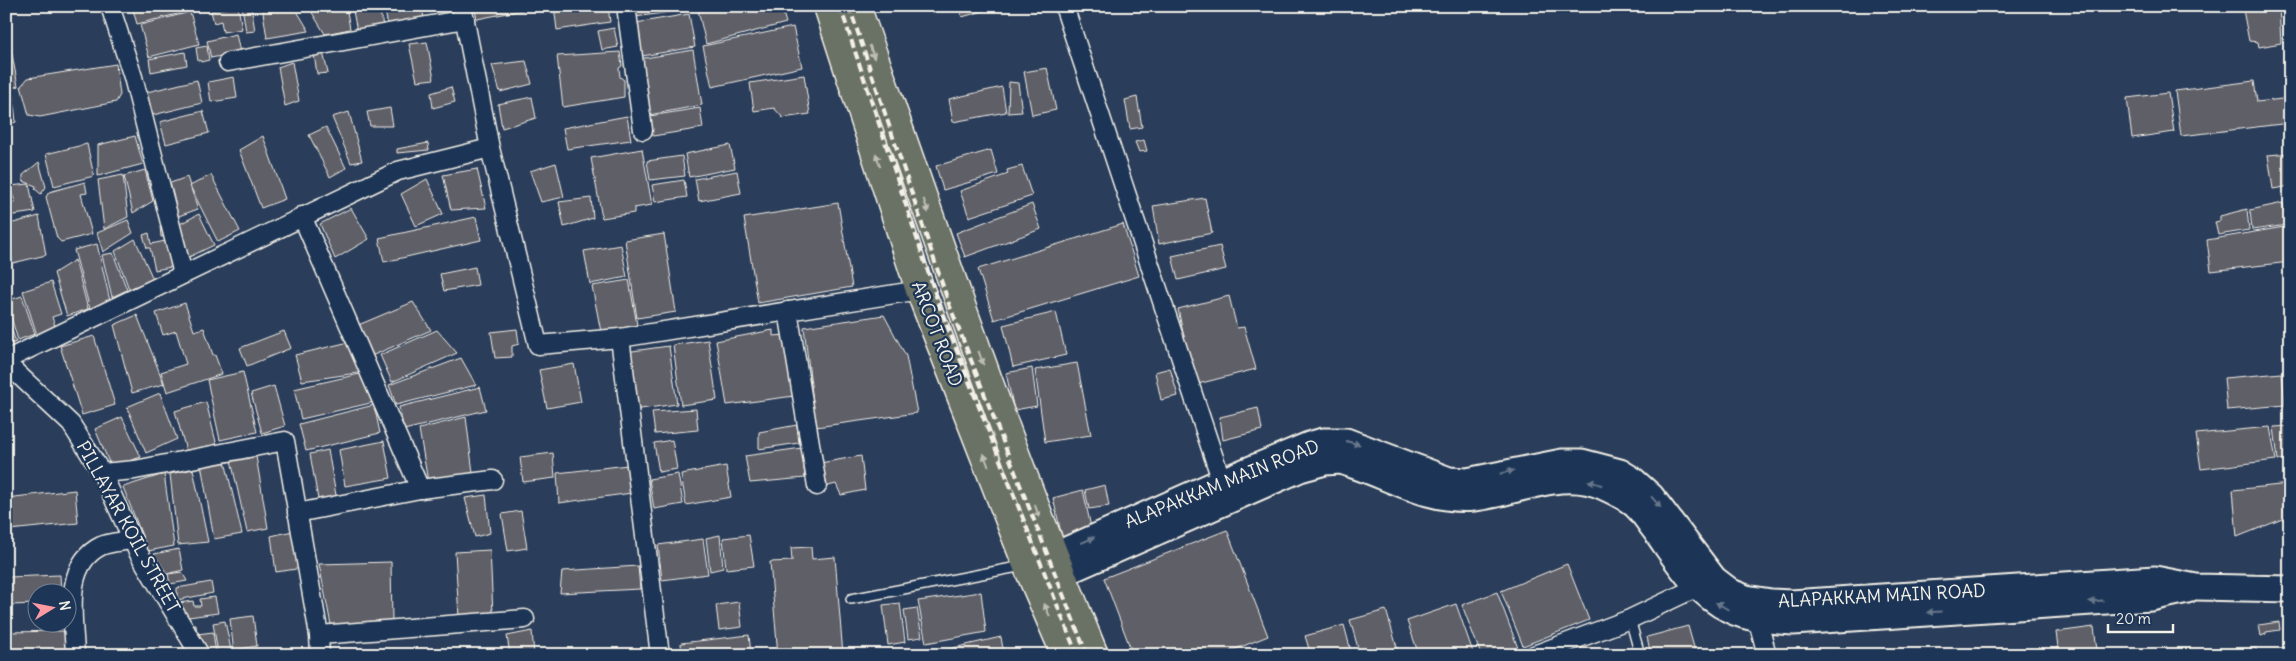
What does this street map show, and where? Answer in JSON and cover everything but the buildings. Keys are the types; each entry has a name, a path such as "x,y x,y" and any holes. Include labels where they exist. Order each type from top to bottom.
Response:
{"main road":[{"name":"ARCOT ROAD","path":"828,6 920,290 1032,576 1066,655"},
{"name":"ARCOT ROAD","path":"856,6 952,280 1057,565 1094,655"},
{"name":"ALAPAKKAM MAIN ROAD","path":"1032,576 1225,491 1309,445 1334,440 1357,443 1449,480 1467,481 1532,466 1562,462 1582,462 1620,472 1638,484 1661,508 1706,583 1731,592 1757,609 1791,603 2155,579 2196,587 2290,589"}],"street":[{"path":"110,6 133,77 183,274"},
{"path":"626,6 643,130"},
{"path":"1064,6 1225,491"},
{"path":"228,62 463,12 490,148 538,345 620,338 920,290"},
{"path":"6,361 398,171 490,148"},
{"path":"302,216 420,488"},
{"path":"788,311 817,486"},
{"path":"620,338 660,655"},
{"name":"PILLAYAR KOIL STREET","path":"6,361 71,424 102,474 132,540 200,655"},
{"path":"102,474 135,470 285,441 319,635 320,655"},
{"path":"297,513 420,488 493,480"},
{"path":"75,655 73,580 84,557 102,546 132,540"},
{"path":"1534,655 1630,619 1706,583"},
{"path":"1757,609 1767,655"},
{"path":"319,635 525,619"}],"lane":[{"path":"851,599 1019,565 1032,576"},
{"path":"1630,619 1640,655"}],"railway":[{"path":"840,6 940,308 1077,655"},
{"path":"849,6 949,304 1087,655"}]}
